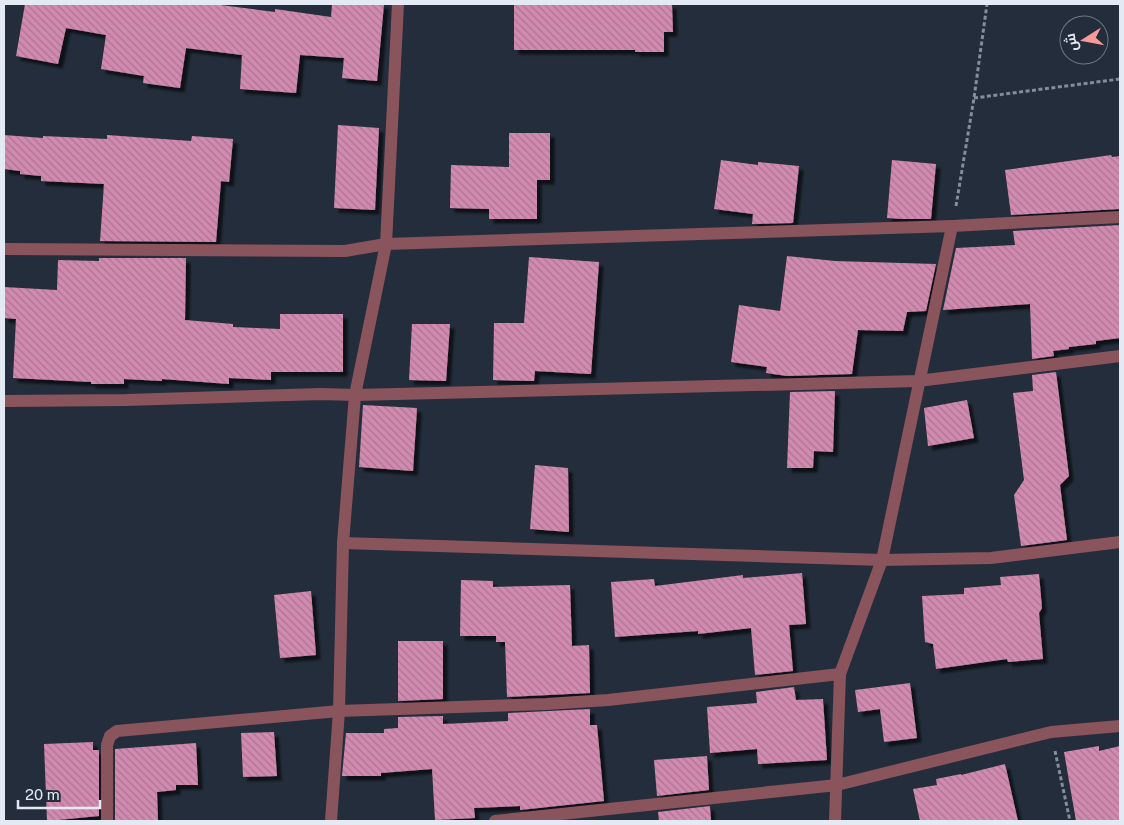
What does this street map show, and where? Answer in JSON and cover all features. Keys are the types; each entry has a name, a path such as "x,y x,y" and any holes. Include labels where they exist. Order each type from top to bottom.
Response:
{"street":[{"path":"331,821 339,711 343,543 355,395 386,244 398,4"},
{"path":"4,249 345,251 386,244 952,226 1120,217"},
{"path":"835,821 840,674 882,560 952,226"},
{"path":"4,400 126,400 918,381 1120,356"},
{"path":"343,543 882,560 991,558 1120,542"},
{"path":"107,821 107,746 110,736 117,730 339,711 608,700 840,674"},
{"path":"495,821 837,785 1051,732 1120,726"}],"path":[{"path":"952,226 974,98 987,4"},
{"path":"974,98 1120,79"},
{"path":"1051,732 1070,821"}],"building":[{"path":"25,4 213,4 275,12 275,9 331,17 332,4 384,4 377,81 342,78 344,58 300,55 296,93 240,89 242,55 186,48 180,88 143,83 144,76 101,69 106,35 66,28 58,64 16,56"},
{"path":"514,4 672,4 673,32 664,32 664,52 635,52 635,50 514,50"},
{"path":"338,125 379,128 375,210 334,208"},
{"path":"509,133 550,133 550,180 537,180 537,219 489,219 489,209 450,208 451,165 509,167"},
{"path":"4,135 107,139 107,135 191,141 192,136 233,139 229,182 221,181 216,242 100,241 104,184 41,181 41,176 20,174 20,171 4,169"},
{"path":"1111,155 1112,157 1120,156 1120,209 1011,215 1005,170"},
{"path":"721,160 758,165 758,162 799,166 793,223 752,224 753,214 714,209"},
{"path":"892,160 936,164 931,219 887,218"},
{"path":"1120,225 1120,338 1096,341 1096,344 1069,347 1069,349 1053,351 1054,356 1032,359 1030,304 943,310 956,248 1015,245 1013,231"},
{"path":"787,256 835,261 936,264 926,311 907,312 903,331 858,330 852,374 787,376 766,373 767,367 731,362 739,305 780,311"},
{"path":"529,257 599,262 591,374 535,371 534,381 493,380 494,323 524,323"},
{"path":"99,258 186,258 185,320 233,324 233,327 280,329 280,314 343,314 343,372 271,372 271,380 229,378 229,384 162,379 162,381 124,379 124,384 91,384 91,382 13,378 16,319 4,318 4,287 57,290 58,260 99,261"},
{"path":"412,324 450,324 446,381 409,380"},
{"path":"1056,372 1069,476 1060,485 1067,540 1021,546 1014,495 1024,480 1013,393 1033,391 1032,375"},
{"path":"835,391 833,452 814,451 813,468 787,468 790,392"},
{"path":"967,400 974,438 928,446 924,408"},
{"path":"363,405 417,408 413,471 359,467"},
{"path":"535,465 568,468 569,532 530,529"},
{"path":"802,573 806,624 789,625 793,671 755,675 751,628 698,634 698,631 615,637 611,582 654,579 655,586 743,575 743,578"},
{"path":"1039,574 1042,608 1039,613 1043,659 1008,662 1007,659 936,669 933,644 925,642 922,596 964,594 964,588 1001,585 1000,577"},
{"path":"461,580 493,581 493,587 570,585 572,646 589,645 590,693 507,697 505,642 496,642 496,636 460,636"},
{"path":"311,591 316,655 280,658 274,595"},
{"path":"398,641 443,641 443,699 398,701"},
{"path":"910,683 917,738 884,742 880,709 858,712 855,690"},
{"path":"794,687 796,700 823,699 827,760 758,764 757,749 710,753 707,707 757,703 756,692"},
{"path":"590,709 590,725 597,725 604,801 520,810 520,806 474,808 475,818 435,820 432,769 381,773 381,776 342,776 346,733 384,733 384,729 398,728 398,717 443,716 443,724 508,721 508,713"},
{"path":"274,732 277,776 243,777 241,733"},
{"path":"93,742 93,750 99,750 99,816 47,821 44,744"},
{"path":"196,743 198,785 176,785 176,790 157,792 158,821 115,821 115,749"},
{"path":"1099,746 1099,751 1120,746 1120,821 1076,821 1064,752"},
{"path":"707,756 709,790 657,796 654,760"},
{"path":"1005,764 1018,821 920,821 913,789 937,785 936,779"},
{"path":"710,806 711,821 659,821 658,812"}]}
